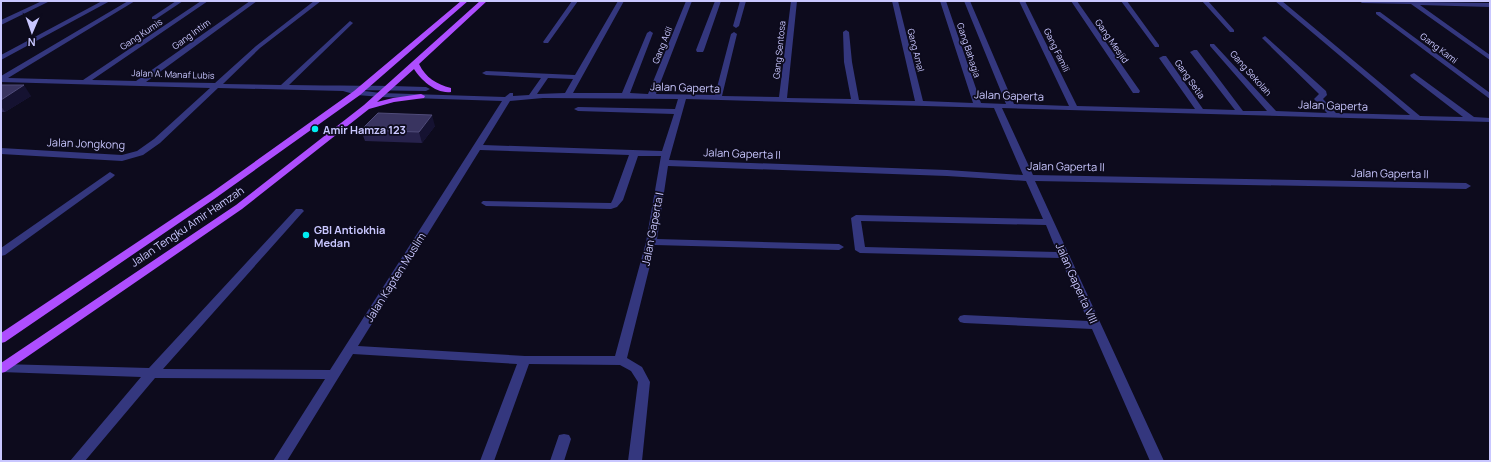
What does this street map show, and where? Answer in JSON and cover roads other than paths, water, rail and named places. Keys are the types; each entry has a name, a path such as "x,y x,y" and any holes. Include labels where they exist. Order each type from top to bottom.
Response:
{"main road":[{"path":"361,90 465,1"},
{"path":"381,95 484,1"},
{"path":"415,64 425,80 435,86 448,90"},
{"name":"Jalan Tengku Amir Hamzah","path":"1,339 214,195 361,90"},
{"name":"Jalan Tengku Amir Hamzah","path":"1,368 238,207 381,95"},
{"path":"363,110 386,101 421,96"}],"street":[{"path":"1,23 47,1"},
{"path":"1,58 106,1"},
{"path":"1,79 132,1"},
{"path":"154,18 180,1"},
{"name":"Gang Kumis","path":"86,81 206,1"},
{"name":"Gang Intim","path":"139,83 254,1"},
{"name":"Jalan Jongkong","path":"3,152 129,157 140,153 157,141 258,47 318,1"},
{"path":"546,42 575,1"},
{"path":"567,96 621,1"},
{"name":"Gang Adil","path":"651,96 690,1"},
{"path":"700,50 718,1"},
{"path":"718,98 743,1"},
{"name":"Gang Sentosa","path":"783,100 794,1"},
{"name":"Gang Amal","path":"894,1 920,104"},
{"name":"Gang Bahagia","path":"943,1 978,105"},
{"path":"968,1 1011,106"},
{"name":"Gang Famili","path":"1022,1 1074,108"},
{"name":"Gang Mesjid","path":"1074,1 1136,91"},
{"path":"1124,1 1157,46"},
{"path":"1205,1 1232,31"},
{"path":"1278,1 1418,118"},
{"path":"1363,1 1490,5"},
{"path":"1413,3 1490,58"},
{"name":"Gang Kami","path":"1378,13 1490,97"},
{"path":"282,88 350,23"},
{"path":"625,96 650,32"},
{"path":"846,32 848,62 855,102"},
{"path":"1265,38 1323,93 1323,95 1318,99 1334,116"},
{"name":"Gang Sekolah","path":"1212,45 1274,114"},
{"path":"1194,52 1241,113"},
{"name":"Gang Setia","path":"1163,58 1201,112"},
{"path":"486,73 578,77"},
{"path":"1414,75 1471,119"},
{"path":"530,96 546,76"},
{"name":"Jalan A. Manaf Lubis","path":"1,79 361,90"},
{"name":"Jalan Gaperta","path":"361,90 389,88 448,90 509,96"},
{"name":"Jalan Gaperta","path":"361,90 381,95 651,96 1490,120"},
{"name":"Jalan Kapten Muslim","path":"280,461 350,350 377,304 509,96"},
{"name":"Jalan Gaperta I","path":"620,360 651,242 666,158 683,98"},
{"name":"Jalan Gaperta VIII","path":"997,106 1158,461"},
{"path":"578,110 679,112"},
{"name":"Jalan Gaperta II","path":"477,147 635,152 666,158 1030,178 1466,186"},
{"path":"486,203 608,207 614,205 618,200 635,152"},
{"path":"1,253 110,175"},
{"path":"77,461 152,373 299,211"},
{"path":"1050,222 856,218 860,250 1064,255"},
{"path":"651,242 839,247"},
{"path":"964,320 1096,325"},
{"path":"350,350 525,360 620,360 636,367 642,374 644,382 635,461"},
{"path":"487,461 525,360"},
{"path":"1,368 152,373 334,375"},
{"path":"557,461 564,439"}],"place":[{"name":"Amir Hamza 123","path":"315,129"},
{"name":"GBI Antiokhia Medan","path":"306,235"}]}
